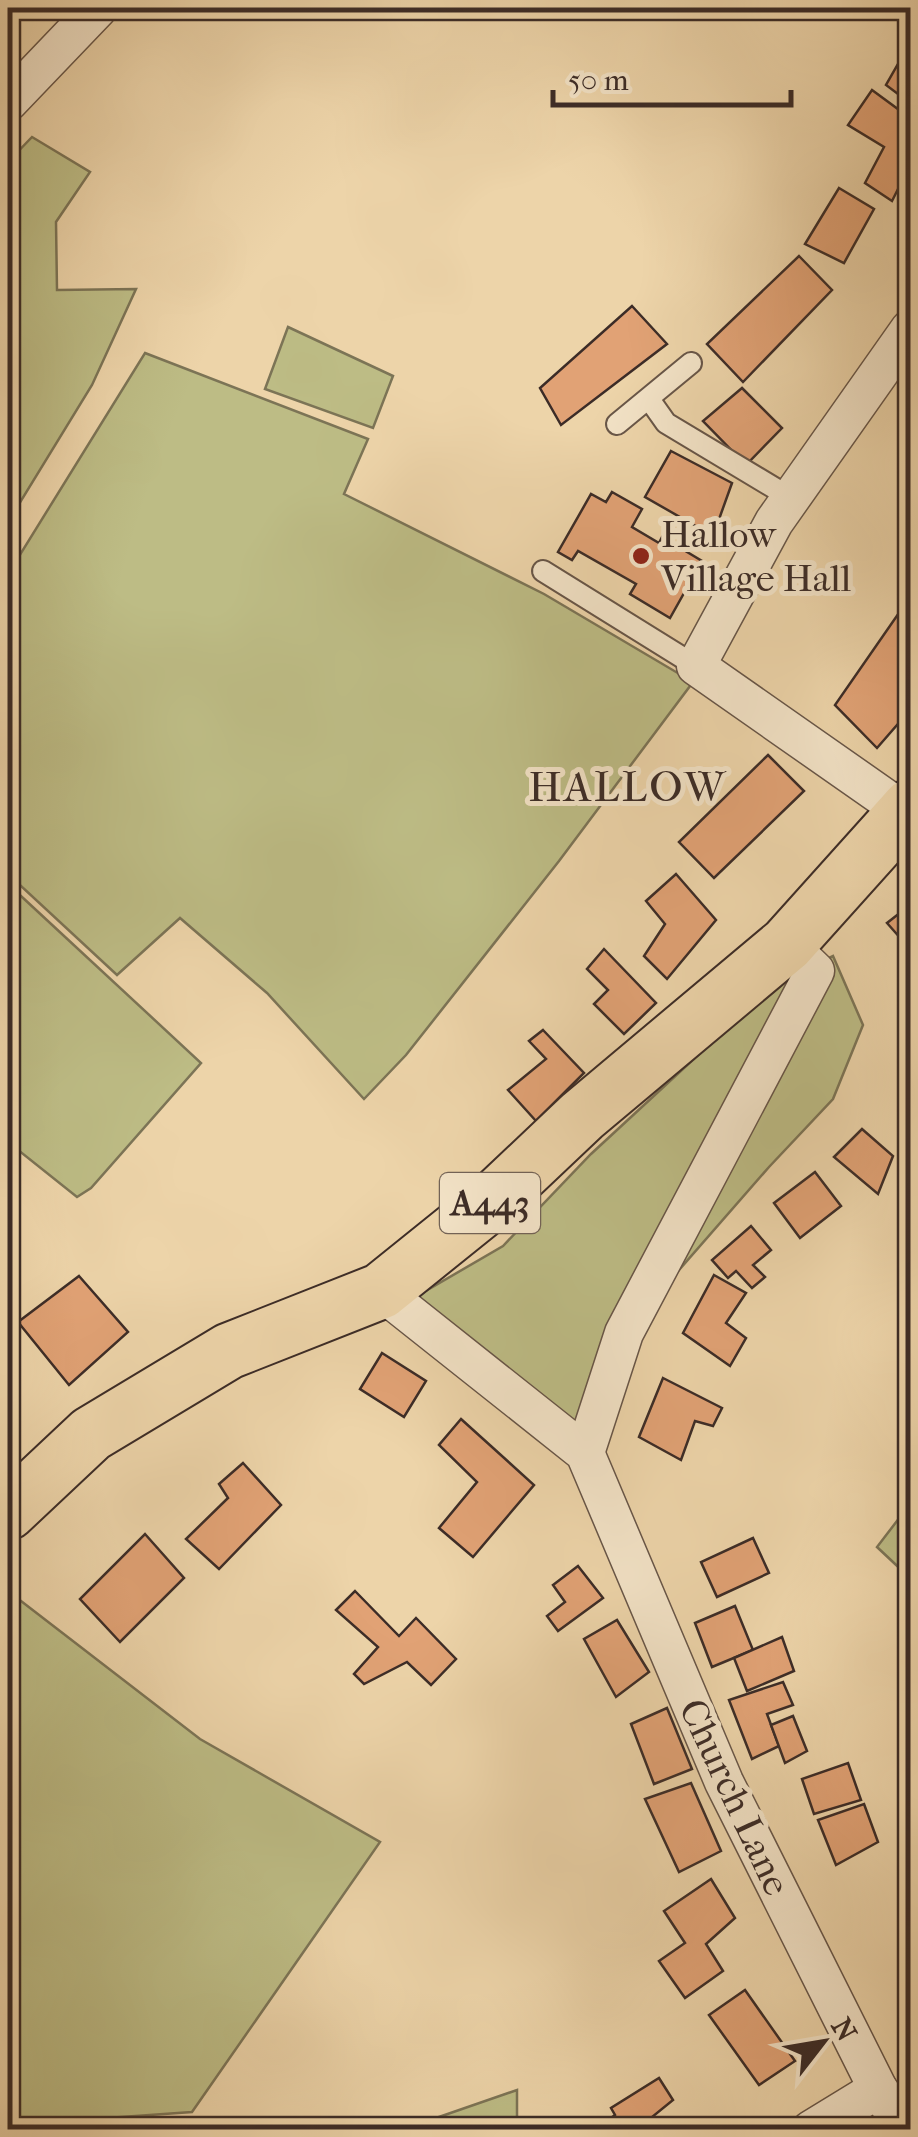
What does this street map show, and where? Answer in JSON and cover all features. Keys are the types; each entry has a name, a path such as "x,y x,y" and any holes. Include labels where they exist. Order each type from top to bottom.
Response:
{"main road":[{"name":"A443","path":"8,1512 90,1434 229,1350 381,1291 488,1204 582,1116 786,944 908,810"}],"street":[{"path":"8,102 98,8"},
{"path":"908,810 696,666 774,522 910,329"},
{"path":"585,1453 624,1333 815,971 786,944"},
{"name":"Church Lane","path":"381,1291 585,1453 724,1782 878,2090 907,2130"},
{"path":"812,2130 878,2090"}],"lane":[{"path":"617,424 691,363"},
{"path":"649,399 666,423 791,498"},
{"path":"543,572 696,666"}],"shaded area":[{"path":"32,137 90,172 56,222 57,290 136,289 92,385 8,522 8,162"},
{"path":"288,327 393,376 373,428 265,389"},
{"path":"145,353 368,439 344,494 544,594 693,682 406,1055 364,1099 267,993 180,918 117,975 8,874 8,574"},
{"path":"8,884 201,1063 91,1188 77,1197 8,1142"},
{"path":"833,956 863,1025 833,1099 624,1333 585,1453 412,1299 503,1246 591,1154 775,984"},
{"path":"910,1504 910,1578 877,1547"},
{"path":"8,1591 200,1739 380,1842 192,2112 8,2125"},
{"path":"517,2090 517,2129 413,2129 413,2126"}],"building":[{"path":"910,43 910,103 886,85"},
{"path":"872,90 910,118 910,165 892,201 865,183 884,147 848,125"},
{"path":"839,188 874,209 844,263 805,244"},
{"path":"799,256 832,290 743,382 707,344"},
{"path":"632,306 667,344 561,425 540,388"},
{"path":"742,388 782,428 746,465 703,421"},
{"path":"671,451 732,483 713,536 645,497"},
{"name":"Hallow Village Hall","path":"612,492 642,509 632,527 659,543 662,537 702,561 670,618 630,594 636,584 578,551 572,560 558,552 591,494 606,502"},
{"path":"910,597 910,710 877,748 835,705"},
{"path":"768,755 804,791 714,878 679,842"},
{"path":"676,874 716,920 667,979 644,956 665,924 646,901"},
{"path":"910,905 910,949 887,923"},
{"path":"604,949 656,1003 624,1034 594,1004 608,990 587,969"},
{"path":"543,1030 584,1073 536,1121 508,1090 546,1059 529,1041"},
{"path":"862,1129 893,1156 878,1194 834,1157"},
{"path":"815,1172 841,1206 800,1238 774,1203"},
{"path":"751,1226 771,1250 753,1265 765,1277 752,1288 736,1271 728,1278 712,1260"},
{"path":"714,1275 746,1293 726,1323 746,1338 730,1366 683,1333"},
{"path":"79,1276 128,1332 69,1385 18,1322"},
{"path":"382,1353 426,1381 404,1417 360,1389"},
{"path":"663,1378 722,1408 713,1426 695,1421 681,1460 639,1437"},
{"path":"461,1419 534,1485 473,1557 439,1528 477,1482 439,1445"},
{"path":"243,1463 281,1505 219,1569 186,1539 228,1498 219,1484"},
{"path":"145,1534 184,1578 120,1642 80,1599"},
{"path":"753,1538 769,1573 717,1597 701,1562"},
{"path":"578,1566 603,1598 558,1631 547,1616 565,1602 553,1585"},
{"path":"355,1591 399,1636 416,1618 456,1659 431,1685 407,1662 364,1684 354,1674 378,1647 336,1610"},
{"path":"735,1606 753,1650 712,1667 695,1623"},
{"path":"617,1620 649,1672 616,1697 584,1639"},
{"path":"782,1637 794,1671 747,1691 734,1658"},
{"path":"783,1682 793,1705 767,1714 779,1746 752,1759 729,1700"},
{"path":"667,1708 692,1769 654,1784 631,1724"},
{"path":"793,1716 807,1751 785,1763 771,1725"},
{"path":"848,1763 861,1800 814,1814 802,1779"},
{"path":"691,1783 721,1851 679,1872 645,1799"},
{"path":"864,1804 878,1842 836,1865 818,1820"},
{"path":"711,1879 735,1918 706,1944 723,1971 685,1998 659,1961 685,1943 664,1911"},
{"path":"745,1990 795,2061 759,2085 709,2015"},
{"path":"659,2078 673,2100 652,2117 658,2129 594,2130 615,2115 611,2108"}],"place":[{"name":"Hallow Village Hall","path":"641,556"}],"district":[{"name":"HALLOW","path":"628,786"}]}
